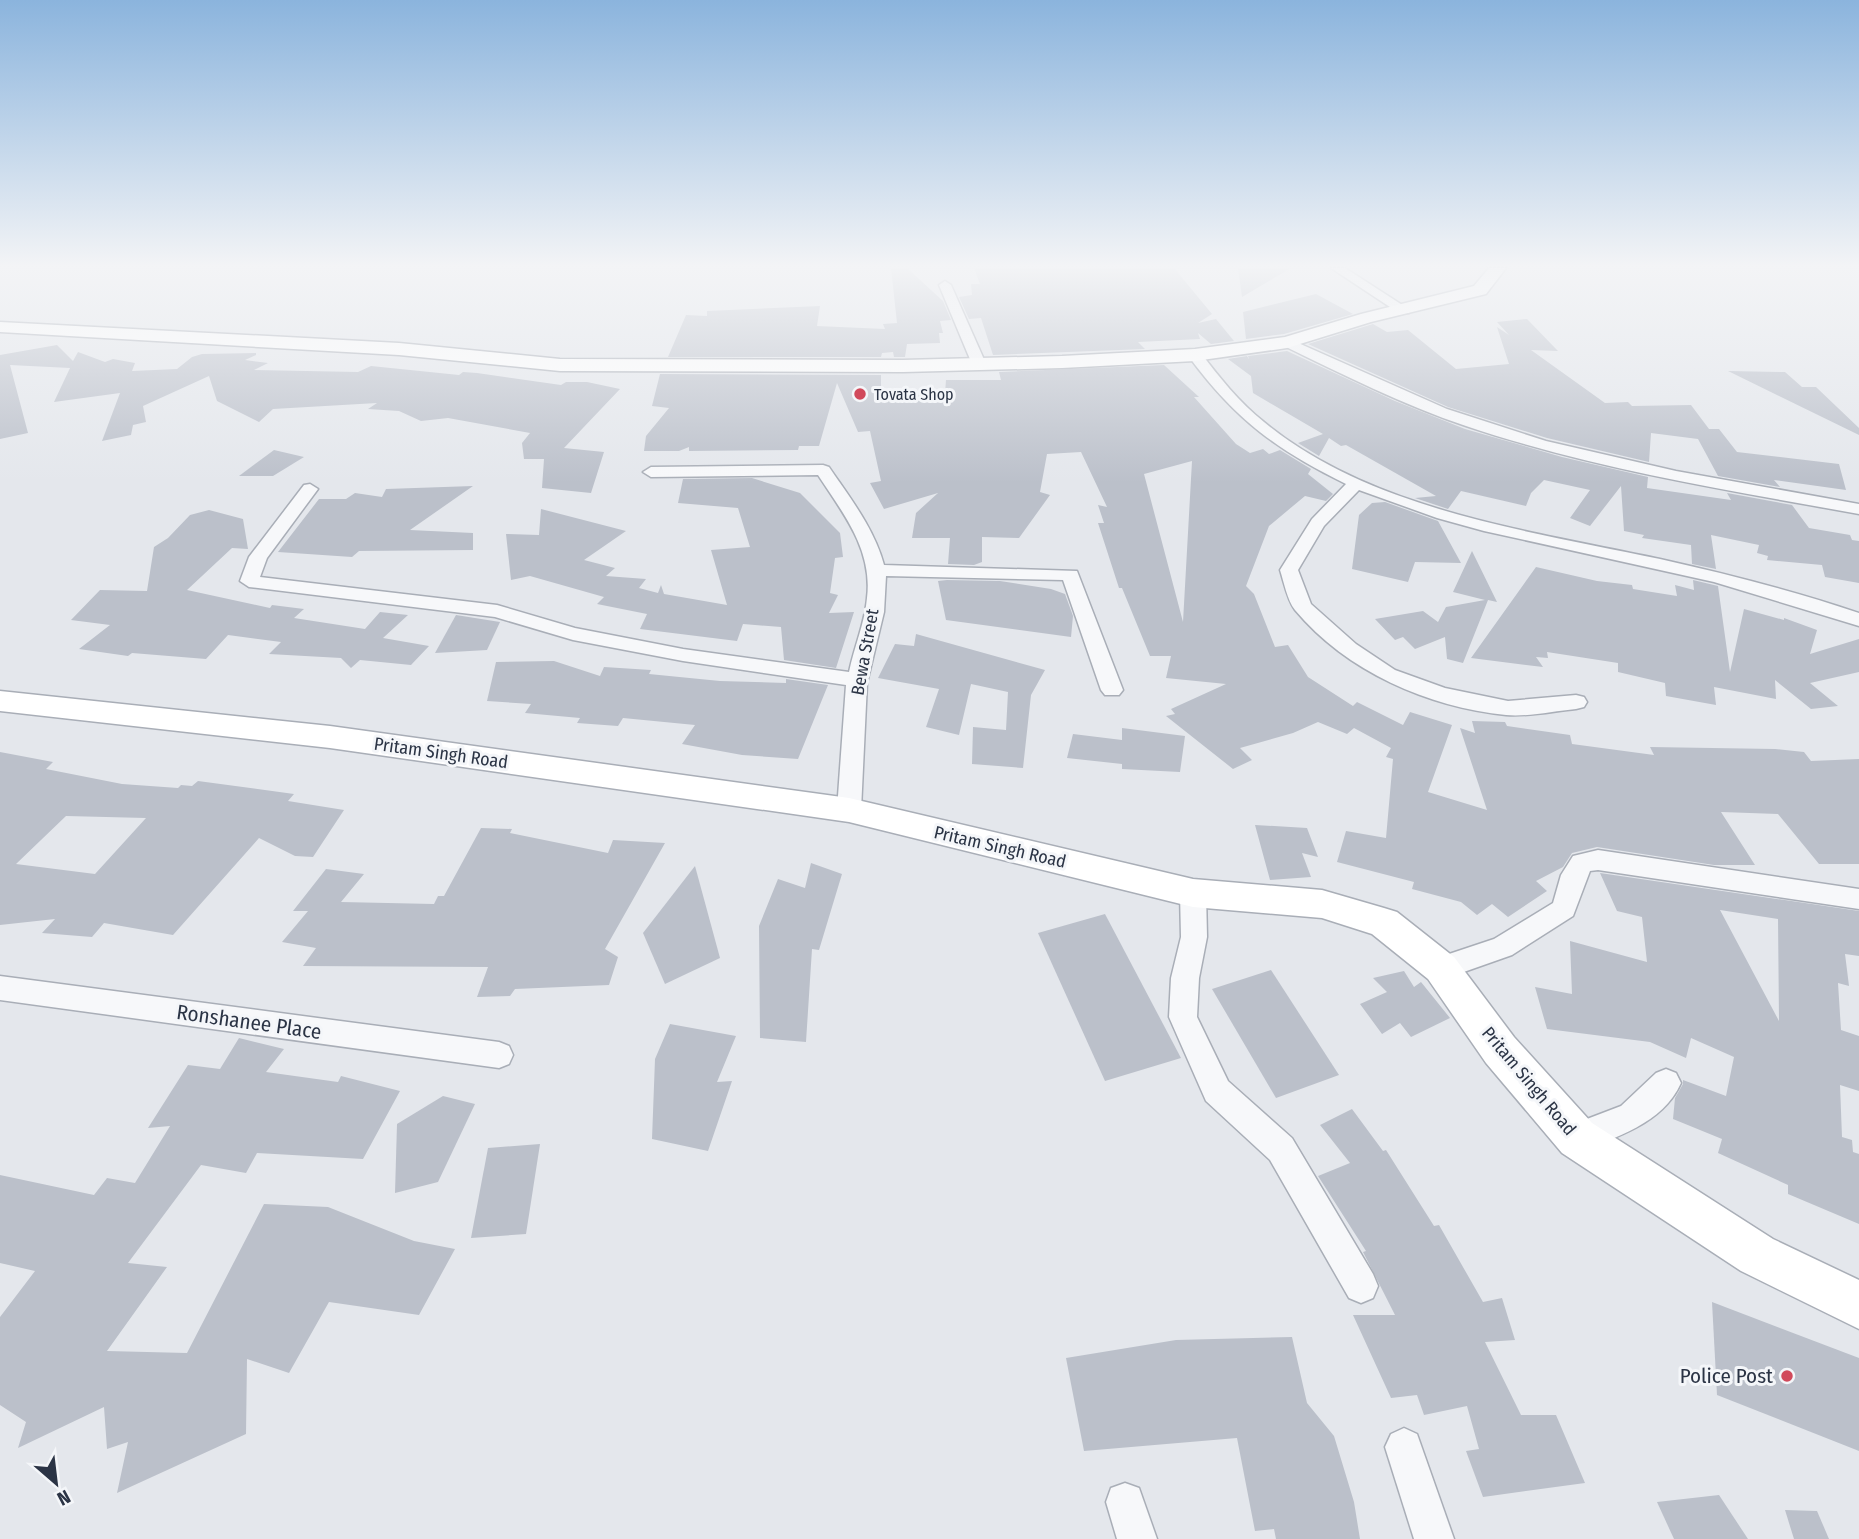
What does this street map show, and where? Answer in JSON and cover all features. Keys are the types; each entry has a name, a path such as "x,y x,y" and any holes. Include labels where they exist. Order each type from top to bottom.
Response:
{"street":[{"path":"233,340 399,349 560,365 979,364 1195,355 1295,340"},
{"path":"969,340 979,364"},
{"path":"1287,342 1409,401 1494,431 1662,474 1859,509"},
{"path":"1195,355 1233,402 1270,435 1357,483 1437,512 1539,540 1727,579 1793,596 1859,621"},
{"name":"Bewa Street","path":"651,472 824,470 868,540 877,570 874,624 858,680 849,810"},
{"path":"1357,483 1326,510 1303,541 1289,570 1302,606 1349,649 1388,675 1430,690 1508,708 1576,702"},
{"path":"310,489 258,557 249,581 497,611 573,634 683,654 858,680"},
{"path":"877,570 1070,575 1112,690"},
{"name":"Pritam Singh Road","path":"0,701 330,737 849,810 1193,893 1322,904 1372,919 1384,923 1441,968 1500,1050 1577,1138 1757,1255 1859,1305"},
{"path":"1441,968 1503,947 1564,909 1574,875 1582,863 1598,860 1859,899"},
{"path":"1193,893 1194,937 1185,978 1183,1017 1217,1091 1281,1149 1361,1286"},
{"name":"Ronshanee Place","path":"0,988 499,1055"},
{"path":"1577,1138 1632,1116 1666,1083"},
{"path":"1404,1447 1434,1539"},
{"path":"1125,1502 1137,1539"}],"building":[{"path":"675,340 940,340 940,343 907,344 905,357 894,357 893,352 882,353 881,357 668,357"},
{"path":"988,340 1183,340 1138,342 1145,349 993,355"},
{"path":"1206,340 1234,341 1211,344"},
{"path":"1322,340 1420,340 1456,369 1509,364 1501,340 1547,340 1558,351 1531,350 1605,403 1628,402 1632,406 1691,405 1709,429 1719,429 1737,452 1839,464 1846,490 1774,480 1780,487 1718,476 1698,439 1651,433 1649,462 1547,438 1448,407 1308,344"},
{"path":"57,345 73,361 78,352 105,362 113,359 135,363 132,371 177,369 192,357 202,354 256,353 245,360 268,363 254,370 358,372 371,366 459,375 463,372 477,373 561,385 566,382 587,382 620,389 564,448 604,452 591,493 542,488 544,459 524,459 522,443 530,433 448,418 421,421 399,411 368,409 377,403 273,409 259,422 217,401 209,376 143,406 146,422 133,425 131,435 102,441 120,393 54,402 70,368 10,365 28,433 0,439 0,355"},
{"path":"1287,351 1395,401 1465,429 1562,457 1648,477 1647,488 1731,500 1727,493 1792,505 1809,528 1850,535 1852,540 1859,541 1859,583 1825,577 1822,565 1767,560 1768,556 1757,553 1759,545 1711,535 1716,569 1692,564 1691,545 1642,538 1644,535 1624,531 1621,486 1590,526 1570,518 1590,490 1544,480 1531,493 1526,506 1461,491 1448,509 1415,498 1436,496 1329,438 1319,456 1298,443 1323,434 1253,393 1251,376 1228,359 1247,356 1249,359 1248,356"},
{"path":"1164,365 1199,397 1194,397 1236,444 1250,453 1263,449 1269,454 1280,450 1311,469 1308,474 1333,494 1326,501 1305,496 1269,526 1246,586 1254,594 1275,647 1288,645 1308,677 1353,706 1357,702 1403,725 1410,712 1452,725 1428,792 1487,810 1460,728 1475,733 1472,721 1505,722 1507,726 1570,735 1572,744 1654,755 1650,747 1775,749 1804,752 1811,761 1859,759 1859,864 1819,864 1778,814 1721,812 1755,865 1714,865 1597,847 1572,853 1563,867 1536,881 1547,891 1508,917 1492,904 1477,915 1461,902 1412,889 1414,882 1337,862 1346,831 1386,838 1393,759 1386,757 1391,748 1354,728 1347,734 1318,722 1293,733 1240,748 1252,760 1233,769 1166,716 1175,714 1171,709 1226,684 1166,678 1171,656 1150,656 1122,588 1119,588 1098,523 1104,523 1098,505 1107,507 1081,452 1047,454 1040,492 1050,495 1019,538 982,537 982,562 974,565 948,564 950,538 912,538 916,513 938,493 884,509 870,483 881,481 870,431 858,432 837,383 819,446 799,446 798,450 689,451 689,447 679,451 644,451 646,436 669,408 652,406 660,374 881,375 881,399 945,393 946,380 1001,380 999,372","holes":["1192,461 1183,622 1144,474"]},
{"path":"1728,371 1785,372 1802,387 1816,387 1859,428 1859,435"},
{"path":"274,450 304,457 273,476 239,476"},
{"path":"752,478 800,493 840,533 843,557 835,558 830,593 838,595 829,613 854,612 836,668 784,660 781,627 743,624 737,641 640,629 647,614 597,604 604,597 530,576 511,580 506,534 539,535 541,509 626,531 584,560 615,568 606,576 646,579 639,588 658,593 661,585 664,594 727,605 711,550 750,547 738,508 678,503 683,479"},
{"path":"473,486 410,530 473,533 473,550 359,551 352,557 278,552 319,499 346,499 355,493 382,497 386,489"},
{"path":"1385,502 1438,521 1461,563 1415,562 1408,582 1352,569 1359,515 1372,503"},
{"path":"209,510 243,519 248,549 232,548 187,590 270,608 272,605 304,609 294,618 365,629 380,612 408,615 383,638 429,646 411,665 360,660 351,668 341,658 269,654 281,642 228,635 206,659 132,653 128,656 79,649 110,625 71,620 100,590 147,591 154,547 168,538 190,515"},
{"path":"1472,551 1497,602 1488,600 1463,663 1447,659 1445,637 1415,649 1403,637 1395,640 1375,619 1423,611 1438,622 1446,607 1485,600 1453,592"},
{"path":"1536,567 1677,596 1675,585 1694,590 1693,580 1718,586 1730,672 1744,609 1784,618 1817,630 1810,654 1859,639 1859,672 1810,683 1838,706 1811,709 1775,680 1776,699 1714,687 1716,705 1666,696 1665,683 1618,672 1618,663 1547,652 1548,658 1536,657 1543,667 1471,658"},
{"path":"938,581 1000,581 1051,589 1065,594 1073,616 1071,637 946,620"},
{"path":"456,615 500,622 487,650 435,653"},
{"path":"916,634 1045,670 1031,695 1023,768 972,764 973,727 1006,730 1008,692 971,684 959,735 926,727 939,689 878,678 895,644 914,646"},
{"path":"554,661 600,676 604,667 651,670 649,674 720,681 786,683 786,679 828,685 798,759 742,755 682,744 695,725 623,718 618,726 577,723 580,718 525,713 531,704 487,701 496,662"},
{"path":"1122,728 1185,736 1180,772 1122,769 1122,764 1067,758 1073,734 1122,740"},
{"path":"0,752 53,762 46,769 122,784 178,788 181,785 192,786 198,781 294,794 288,801 344,810 313,857 295,856 259,838 173,935 104,923 92,937 42,933 55,919 0,925","holes":["66,816 146,818 95,874 16,864"]},
{"path":"1255,825 1307,828 1318,857 1302,853 1311,877 1270,880"},
{"path":"481,828 512,829 510,833 608,853 613,840 665,843 605,949 618,957 609,985 515,989 510,996 477,997 488,967 303,966 316,948 282,942 308,911 293,911 326,869 364,874 341,902 434,904 438,896 444,896"},
{"path":"811,863 842,874 819,950 812,949 806,1042 760,1038 759,926 778,879 805,888"},
{"path":"695,866 720,958 665,984 643,933"},
{"path":"1600,873 1859,911 1859,956 1845,954 1849,986 1838,983 1841,1030 1859,1036 1859,1091 1840,1085 1842,1137 1852,1140 1853,1152 1859,1154 1859,1224 1788,1194 1788,1185 1718,1153 1722,1139 1673,1119 1675,1098 1683,1080 1726,1096 1734,1057 1691,1038 1686,1058 1650,1042 1547,1029 1535,987 1572,994 1570,941 1647,962 1642,917 1617,911","holes":["1720,910 1778,919 1779,1021"]},
{"path":"1105,914 1181,1058 1105,1081 1038,933"},
{"path":"1271,970 1339,1075 1276,1098 1212,989"},
{"path":"1404,971 1414,987 1421,982 1450,1018 1411,1037 1400,1023 1382,1034 1360,1004 1387,992 1373,978"},
{"path":"670,1024 736,1036 717,1082 732,1081 708,1151 652,1139 655,1059"},
{"path":"239,1038 284,1049 266,1072 338,1082 341,1076 400,1091 363,1159 257,1153 246,1173 201,1165 128,1263 167,1267 107,1351 187,1353 264,1204 328,1207 414,1241 455,1249 419,1315 329,1302 289,1373 247,1359 246,1434 117,1493 128,1442 107,1449 104,1407 18,1448 26,1422 0,1405 0,1317 35,1271 0,1263 0,1175 94,1195 107,1178 135,1183 170,1126 148,1128 188,1065 220,1069"},
{"path":"443,1096 475,1104 438,1182 395,1193 397,1124"},
{"path":"1352,1109 1383,1151 1386,1150 1434,1226 1439,1225 1483,1302 1502,1298 1515,1340 1485,1342 1521,1415 1556,1415 1585,1483 1483,1497 1466,1451 1479,1449 1467,1406 1424,1415 1417,1395 1391,1398 1353,1315 1395,1315 1363,1252 1366,1251 1318,1176 1350,1163 1320,1125"},
{"path":"540,1144 526,1234 471,1238 488,1148"},
{"name":"Police Post","path":"1712,1302 1859,1358 1859,1451 1717,1395"},
{"path":"1292,1337 1307,1403 1334,1436 1354,1502 1360,1539 1276,1539 1274,1529 1255,1531 1237,1438 1084,1451 1066,1358 1176,1340"},
{"path":"1719,1495 1748,1539 1674,1539 1657,1502"},
{"path":"1785,1510 1817,1511 1829,1539 1794,1539"}],"place":[{"name":"Tovata Shop","path":"860,394"},
{"name":"Police Post","path":"1787,1376"}]}
